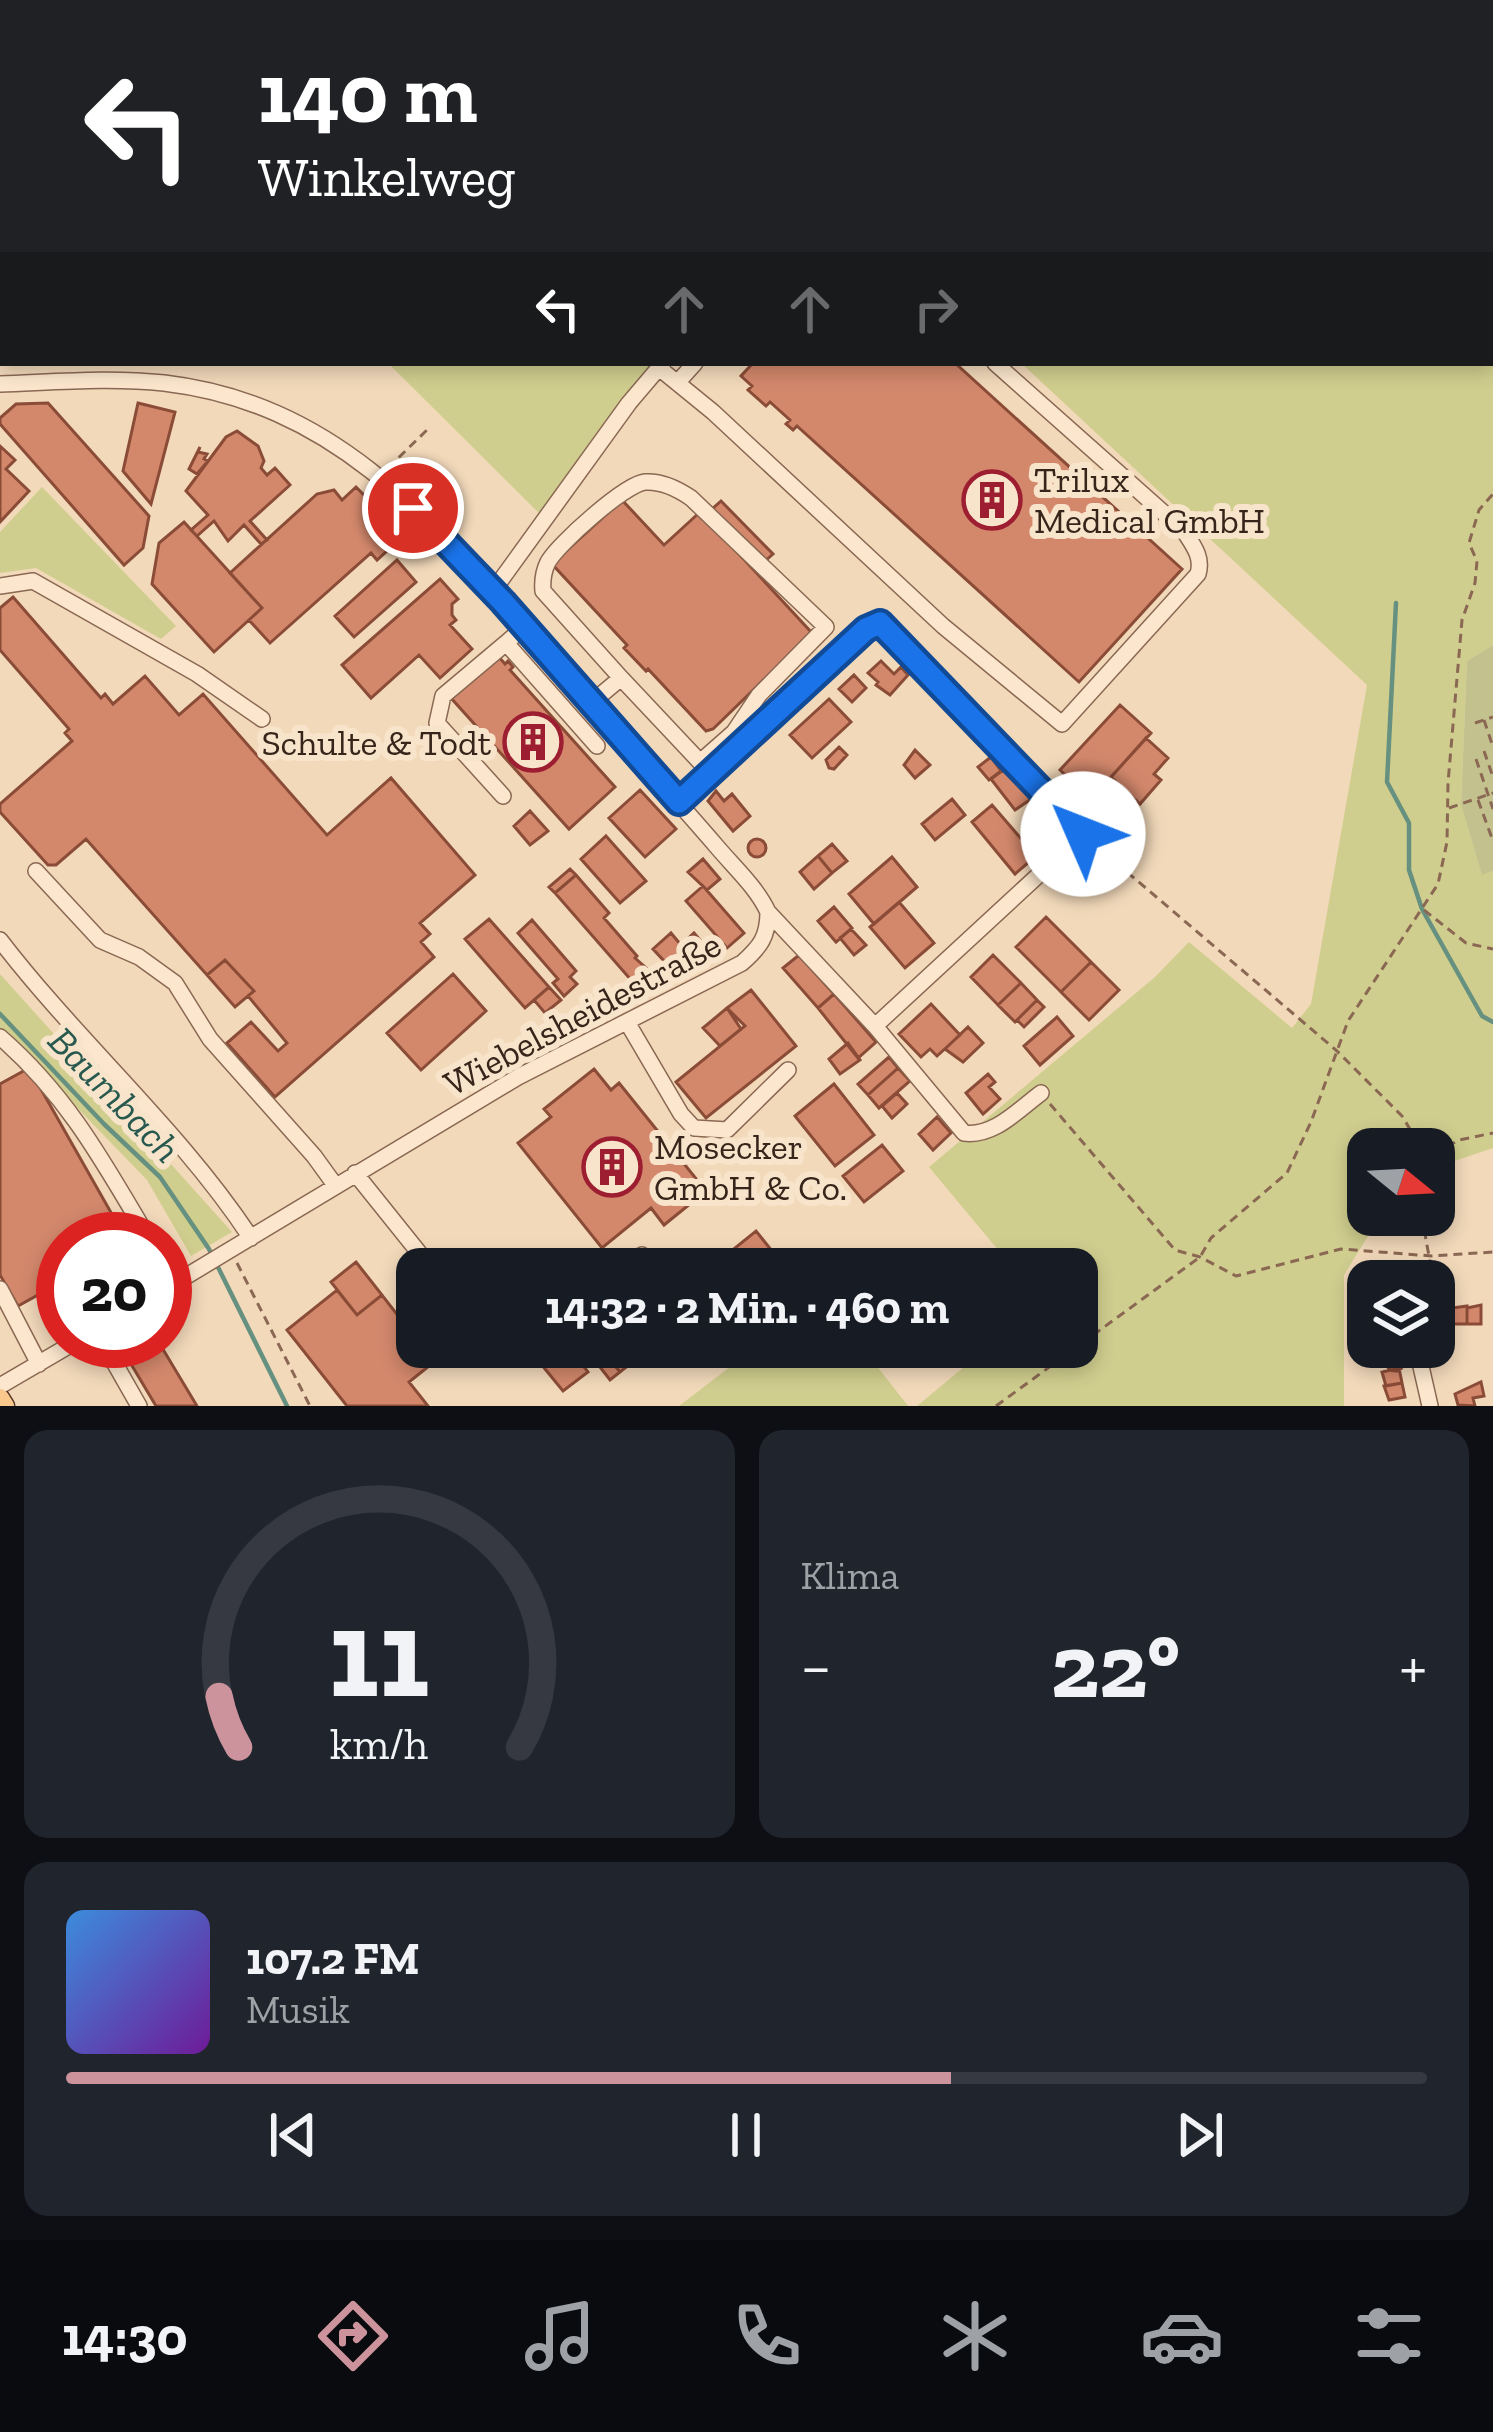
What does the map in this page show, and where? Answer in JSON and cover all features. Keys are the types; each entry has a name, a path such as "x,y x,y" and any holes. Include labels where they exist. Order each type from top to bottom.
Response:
{"main road":[{"path":"0,1397 5,1406"}],"street":[{"path":"493,591 661,366 944,626 1062,724 1198,574 1198,552 1184,531 997,366"},
{"path":"678,382 692,366"},
{"path":"0,384 140,381 224,394 301,422 345,448 380,476 493,591 964,1133 991,1130 1041,1093"},
{"path":"646,482 676,488 691,497 826,627 759,695 734,732 700,762 621,678 543,590 542,579 552,556 618,496 646,482"},
{"path":"0,586 33,581 197,674 262,719"},
{"path":"679,802 866,629 880,623 1083,834 875,1026"},
{"path":"503,796 437,723 442,696 524,627"},
{"path":"506,643 597,746"},
{"path":"590,704 621,678"},
{"path":"36,871 100,940 139,957 175,983 210,1039 335,1185"},
{"name":"Wiebelsheidestraße","path":"192,1274 518,1077 742,963 761,946 768,912"},
{"path":"0,940 46,999 197,1165 251,1238"},
{"path":"627,1022 694,1128 727,1130 788,1070"},
{"path":"0,1037 47,1081 83,1127 133,1212"},
{"path":"355,1173 415,1248"},
{"path":"0,1289 36,1360"},
{"path":"0,1386 36,1365"},
{"path":"117,1368 139,1406"},
{"path":"1422,1368 1430,1406"}],"path":[{"path":"380,476 430,427"},
{"path":"996,1406 1200,1257 1211,1238 1287,1174 1359,1001 1441,874 1462,620 1477,561 1469,543 1480,510 1493,494"},
{"path":"1475,723 1493,717"},
{"path":"1484,720 1493,747"},
{"path":"1484,751 1493,777"},
{"path":"1476,759 1493,809"},
{"path":"1448,808 1491,794"},
{"path":"1478,798 1493,841"},
{"path":"1083,834 1289,1007 1409,1128"},
{"path":"1422,909 1466,943 1493,950"},
{"path":"1041,1093 1175,1250 1236,1276 1341,1249 1432,1256 1493,1252"},
{"path":"1455,1142 1493,1132"},
{"path":"1423,1236 1432,1260"},
{"path":"227,1253 310,1406"}],"shaded area":[{"path":"391,366 652,366 539,513"},
{"path":"1024,366 1493,366 1493,645 1467,661 1461,803 1482,874 1493,871 1493,1148 1455,1161 1455,1128 1347,1128 1347,1236 1368,1236 1353,1260 1347,1260 1344,1275 1344,1406 917,1406 963,1368 1098,1368 1098,1248 996,1248 929,1167 1155,977 1189,942 1292,1028 1311,1004 1367,685"},
{"path":"42,487 176,626 161,639 36,568 0,573 0,532"},
{"path":"1493,645 1493,871 1482,875 1461,804 1467,661"},
{"path":"0,974 232,1232 192,1255 192,1212 166,1212 147,1180 0,1028"},
{"path":"729,1368 878,1368 908,1406 679,1406"}],"building":[{"name":"Trilux Medical GmbH","path":"750,366 958,366 1182,569 1079,682 797,426 793,430 786,424 790,420 770,402 766,406 748,390 752,386 741,376"},
{"path":"48,403 149,516 143,548 124,565 0,424 0,418 16,404"},
{"path":"138,403 175,412 151,504 123,471"},
{"path":"237,431 258,446 264,461 261,468 267,475 275,468 290,485 250,521 267,540 261,544 244,525 228,541 214,521 197,536 191,530 208,515 186,491 226,437"},
{"path":"0,446 15,460 6,469 29,491 0,522"},
{"path":"200,447 198,452 207,454 204,459 208,461 197,474 189,469"},
{"path":"356,487 364,495 371,489 409,531 377,560 371,553 270,643 249,620 262,608 230,573 317,494 334,490 342,500"},
{"path":"622,500 664,545 700,512 812,633 713,729 706,731 646,671 552,564"},
{"path":"721,501 773,554 764,562 712,509"},
{"path":"184,522 262,608 214,652 152,584 159,543"},
{"path":"397,560 416,582 354,637 335,616"},
{"path":"440,579 458,599 452,604 456,620 450,625 472,649 440,678 419,655 371,698 342,665"},
{"path":"13,597 101,698 105,694 113,704 145,676 179,715 203,694 327,835 391,778 475,875 420,923 430,934 421,942 434,957 275,1097 227,1043 251,1022 278,1051 287,1043 248,996 254,991 225,960 207,975 86,839 56,865 48,865 0,812 0,804 72,741 65,733 69,729 0,650 0,608"},
{"name":"Schulte & Todt","path":"498,656 505,664 508,661 510,670 615,787 569,829 451,698"},
{"path":"881,661 894,674 901,667 908,675 890,695 868,673"},
{"path":"854,675 866,688 852,702 839,689"},
{"path":"829,699 851,722 812,758 790,735"},
{"path":"1120,705 1151,733 1091,799 1060,770"},
{"path":"1146,738 1168,758 1154,774 1161,780 1140,804 1111,777"},
{"path":"839,747 847,755 834,769 829,768 826,760"},
{"path":"915,750 930,765 915,778 904,765"},
{"path":"991,757 1001,771 989,780 978,767"},
{"path":"1003,770 1031,799 1015,810 991,779"},
{"path":"640,790 676,829 645,857 609,818"},
{"path":"716,791 724,801 732,794 750,816 733,831 708,801"},
{"path":"952,799 965,815 935,840 922,824"},
{"path":"992,805 1036,856 1015,874 972,822"},
{"path":"530,811 548,831 530,845 514,826"},
{"path":"1114,834 1134,853 1125,863 1105,844"},
{"path":"606,836 646,881 620,903 581,859"},
{"path":"757,839 766,848 757,857 748,848"},
{"path":"832,844 847,861 832,873 818,856"},
{"path":"818,856 832,873 814,889 800,872"},
{"path":"892,857 917,887 874,924 849,894"},
{"path":"703,859 720,879 707,890 688,872"},
{"path":"570,869 576,875 555,893 549,887"},
{"path":"576,875 609,913 604,918 635,958 654,975 638,988 555,893"},
{"path":"703,886 744,933 727,948 686,901"},
{"path":"899,902 934,943 905,968 870,927"},
{"path":"834,907 852,928 836,942 818,921"},
{"path":"1046,917 1091,962 1061,992 1016,947"},
{"path":"489,919 549,987 525,1008 465,939"},
{"path":"532,920 576,971 570,977 577,984 564,996 553,983 558,979 518,933"},
{"path":"851,929 866,945 854,955 840,938"},
{"path":"671,933 681,945 694,933 706,947 683,968 673,956 666,963 653,949"},
{"path":"799,955 834,994 818,1008 783,968"},
{"path":"993,955 1021,983 998,1005 971,977"},
{"path":"225,960 254,991 235,1007 207,975"},
{"path":"1091,962 1119,990 1089,1020 1061,992"},
{"path":"453,974 486,1011 421,1070 387,1033"},
{"path":"1021,983 1037,1000 1015,1022 998,1005"},
{"path":"549,987 561,1000 545,1013 534,1000"},
{"path":"751,990 796,1046 706,1118 676,1082 745,1026 727,1008"},
{"path":"834,994 876,1042 858,1058 818,1008"},
{"path":"1037,1000 1044,1007 1024,1027 1017,1020"},
{"path":"931,1004 960,1035 937,1056 930,1049 921,1057 899,1034"},
{"path":"727,1008 741,1029 720,1046 703,1028"},
{"path":"1057,1017 1073,1036 1040,1065 1024,1046"},
{"path":"968,1027 983,1043 963,1062 945,1049"},
{"path":"848,1043 860,1060 840,1074 829,1059"},
{"path":"889,1057 898,1068 868,1095 858,1084"},
{"path":"29,1068 111,1212 36,1212 36,1296 18,1306 0,1275 0,1084"},
{"path":"898,1068 910,1081 879,1108 868,1095"},
{"name":"Mosecker GmbH & Co.","path":"594,1069 611,1090 619,1083 706,1191 664,1225 651,1208 602,1248 518,1143 551,1117 544,1109"},
{"path":"988,1074 995,1082 989,1087 1000,1099 983,1114 966,1093"},
{"path":"834,1084 874,1135 835,1166 795,1116"},
{"path":"897,1093 907,1104 892,1118 882,1106"},
{"path":"937,1117 951,1133 933,1150 919,1134"},
{"path":"882,1145 903,1171 864,1202 843,1176"},
{"path":"756,1231 770,1248 735,1248"},
{"path":"356,1262 382,1295 357,1315 331,1282"},
{"path":"337,1290 357,1315 382,1295 396,1313 396,1368 426,1368 409,1382 428,1406 347,1406 287,1330"},
{"path":"1481,1305 1481,1324 1467,1324 1467,1308"},
{"path":"1467,1306 1467,1324 1455,1324 1455,1308"},
{"path":"133,1368 174,1368 197,1406 156,1406"},
{"path":"544,1368 585,1368 588,1372 563,1391"},
{"path":"601,1368 620,1372 610,1380"},
{"path":"1399,1368 1402,1383 1386,1386 1382,1372"},
{"path":"1481,1382 1484,1396 1473,1398 1475,1406 1458,1405 1455,1394"},
{"path":"1402,1383 1405,1397 1389,1400 1384,1386"}],"waterway":[{"path":"1396,603 1387,782 1409,823 1409,870 1422,909 1482,1016 1493,1022"},
{"name":"Baumbach","path":"0,1014 160,1177 209,1249 287,1406"}],"place":[{"name":"Trilux Medical GmbH","path":"992,500"},
{"name":"Schulte & Todt","path":"533,742"},
{"name":"Mosecker GmbH & Co.","path":"612,1167"}],"route":[{"path":"413,508 503,602 679,802 866,629 880,623 1083,834"}]}
